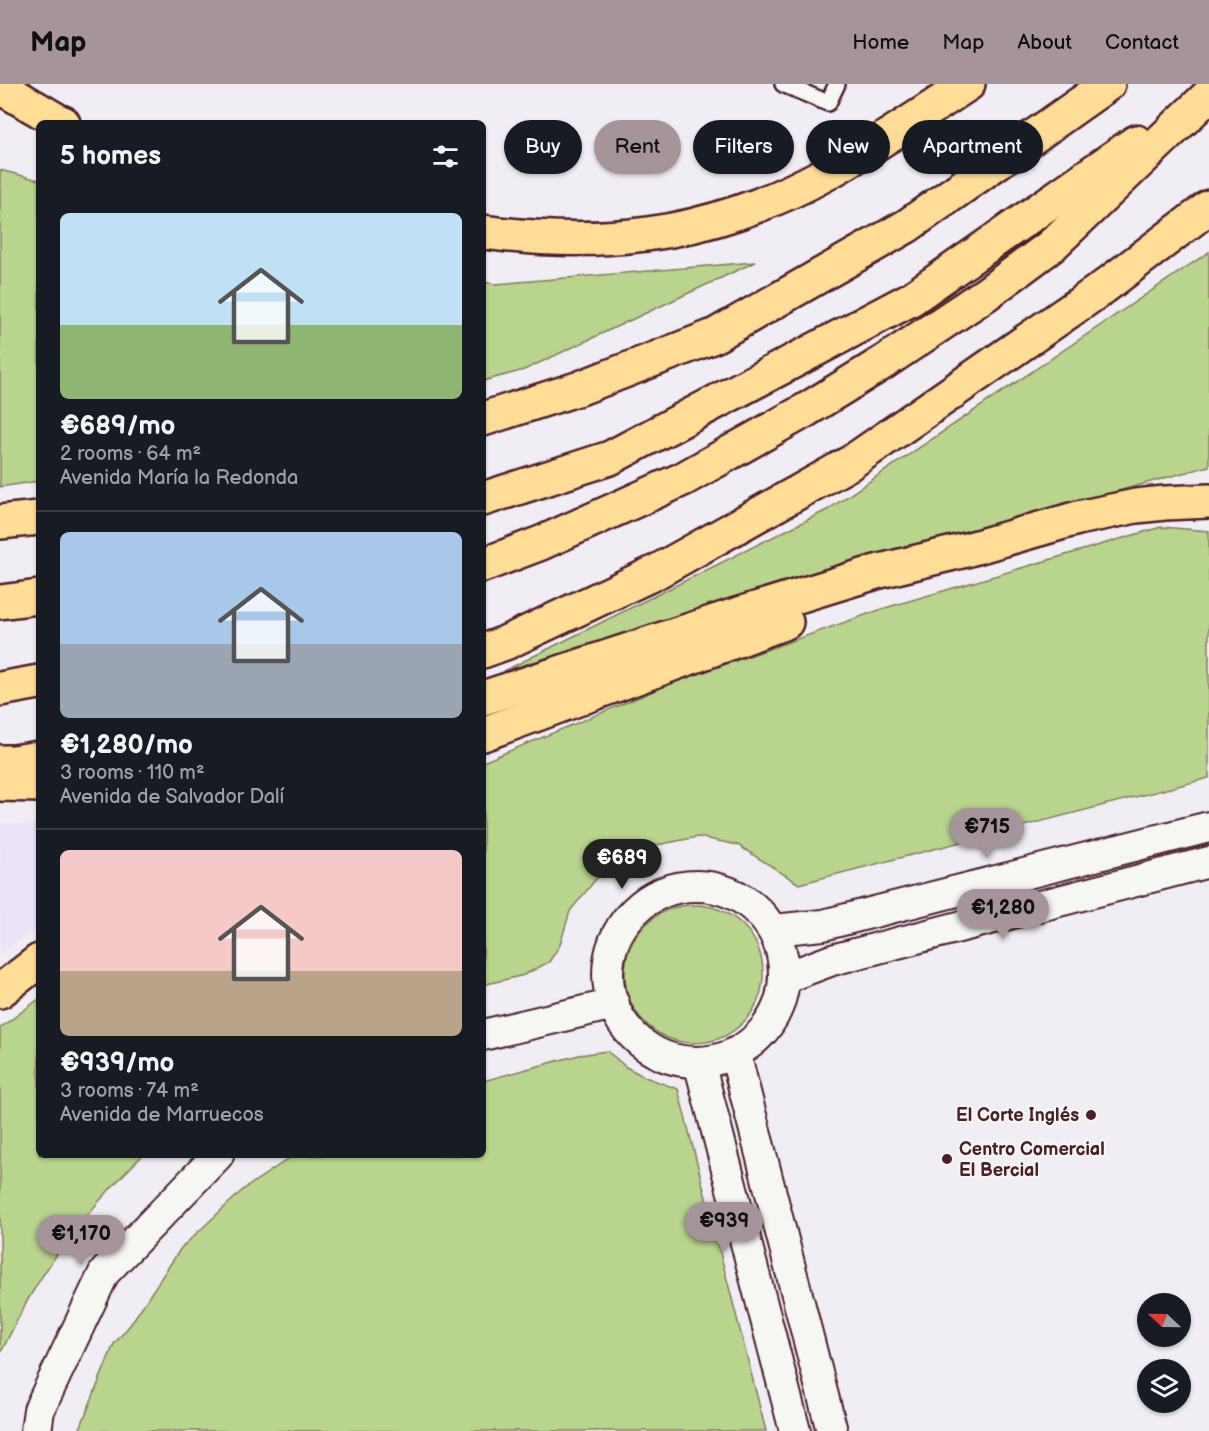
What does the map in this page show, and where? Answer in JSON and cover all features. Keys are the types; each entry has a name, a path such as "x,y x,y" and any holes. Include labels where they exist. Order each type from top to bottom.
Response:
{"highway":[{"path":"486,232 539,237 609,237 648,234 721,217 791,191 825,174 968,84"},
{"path":"486,418 580,388 714,336 907,226 1108,84"},
{"path":"0,87 57,120"},
{"path":"486,498 610,458 911,299 1209,93"},
{"path":"486,564 541,543 683,479 767,433 874,369 1051,246 1209,93"},
{"path":"0,116 40,120"},
{"path":"486,650 656,572 850,463 1104,287 1209,207"},
{"path":"486,697 866,575 1107,512 1165,503 1209,501"},
{"path":"0,522 36,518"},
{"path":"486,733 881,586 966,550"},
{"path":"0,602 36,597"},
{"path":"0,689 36,683"},
{"path":"0,762 36,758"},
{"path":"0,784 36,785"},
{"path":"0,991 36,963"}],"street":[{"path":"773,930 823,925 1209,827"},
{"path":"784,978 832,960 1209,862"},
{"path":"698,886 720,889 751,904 773,930 783,958 784,978 780,1001 770,1022 754,1040 735,1053 699,1062 669,1058 635,1038 622,1022 614,1004 608,971 616,937 636,910 664,892 676,888 698,886"},
{"path":"486,1034 614,1004"},
{"path":"735,1053 832,1431"},
{"path":"699,1062 795,1431"},
{"path":"36,1431 39,1410 104,1273 215,1158"}],"lane":[{"path":"783,84 828,103 837,84"}],"shaded area":[{"path":"0,823 36,825 36,927 0,954"}],"green space":[{"path":"0,170 36,179 36,481 0,487"},
{"path":"1209,252 1209,466 944,540 504,671 827,510"},
{"path":"755,262 524,370 486,380 486,282 496,284"},
{"path":"1161,527 1209,531 1209,778 799,884 738,845 698,837 641,848 596,879 570,911 560,945 549,962 524,975 486,984 486,761 673,683 885,608"},
{"path":"694,905 720,911 732,917 742,926 751,936 757,948 763,974 757,1000 751,1012 742,1022 732,1031 720,1037 694,1043 668,1037 656,1031 646,1022 637,1012 631,1000 625,974 631,948 637,936 646,926 656,917 668,911"},
{"path":"36,1001 36,1158 140,1158 97,1204 54,1258 30,1296 0,1354 0,1028"},
{"path":"607,1051 626,1067 645,1077 678,1089 766,1431 79,1431 114,1344 130,1325 181,1248 244,1189 290,1158 486,1158 486,1080 579,1055"}],"place":[{"name":"El Corte Inglés","path":"1091,1115"},
{"name":"Centro Comercial El Bercial","path":"947,1159"}]}
